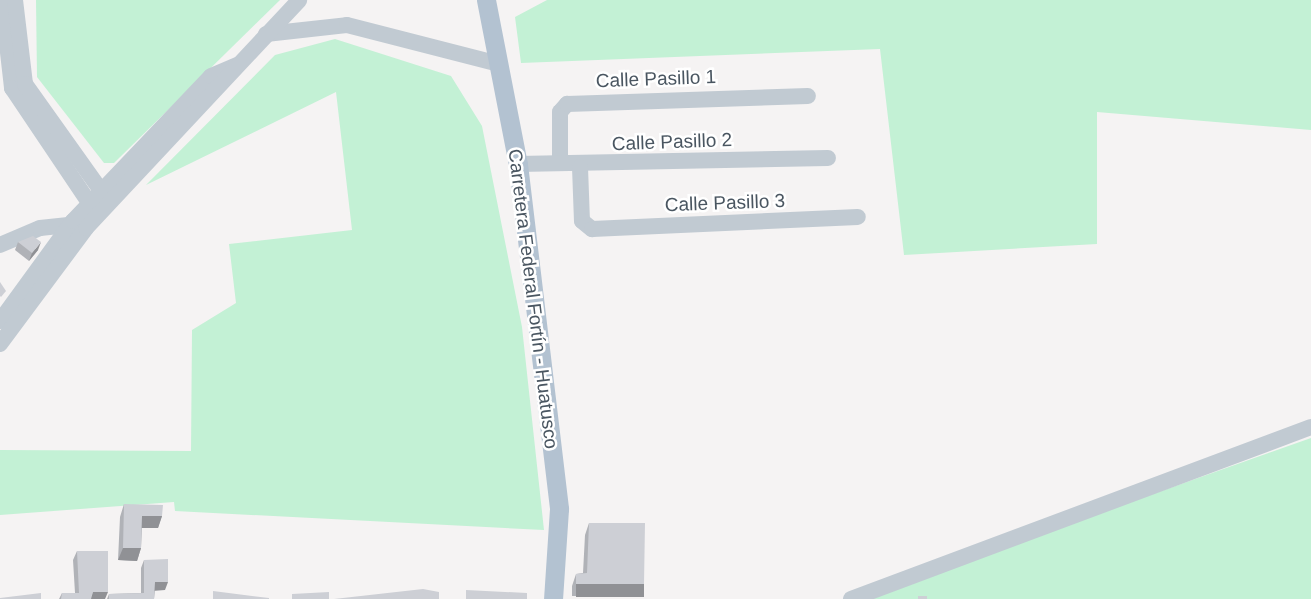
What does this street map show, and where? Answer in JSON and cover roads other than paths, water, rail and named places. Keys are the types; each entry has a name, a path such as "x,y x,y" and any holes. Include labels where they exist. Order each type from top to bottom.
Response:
{"main road":[{"name":"Carretera Federal Fortín - Huatusco","path":"486,0 518,164 559,509 553,599"}],"street":[{"path":"2,0 12,88 100,204"},
{"path":"15,0 25,84 100,204"},
{"path":"0,321 80,225 222,90 237,65 299,0"},
{"path":"266,34 359,26 499,64"},
{"name":"Calle Pasillo 1","path":"559,162 560,112 567,104 808,96"},
{"name":"Calle Pasillo 2","path":"518,164 559,162 580,167 828,158"},
{"name":"Calle Pasillo 3","path":"580,167 582,221 592,229 859,217"},
{"path":"0,244 80,225"},
{"path":"0,344 80,225"},
{"path":"851,599 1311,427"}]}
